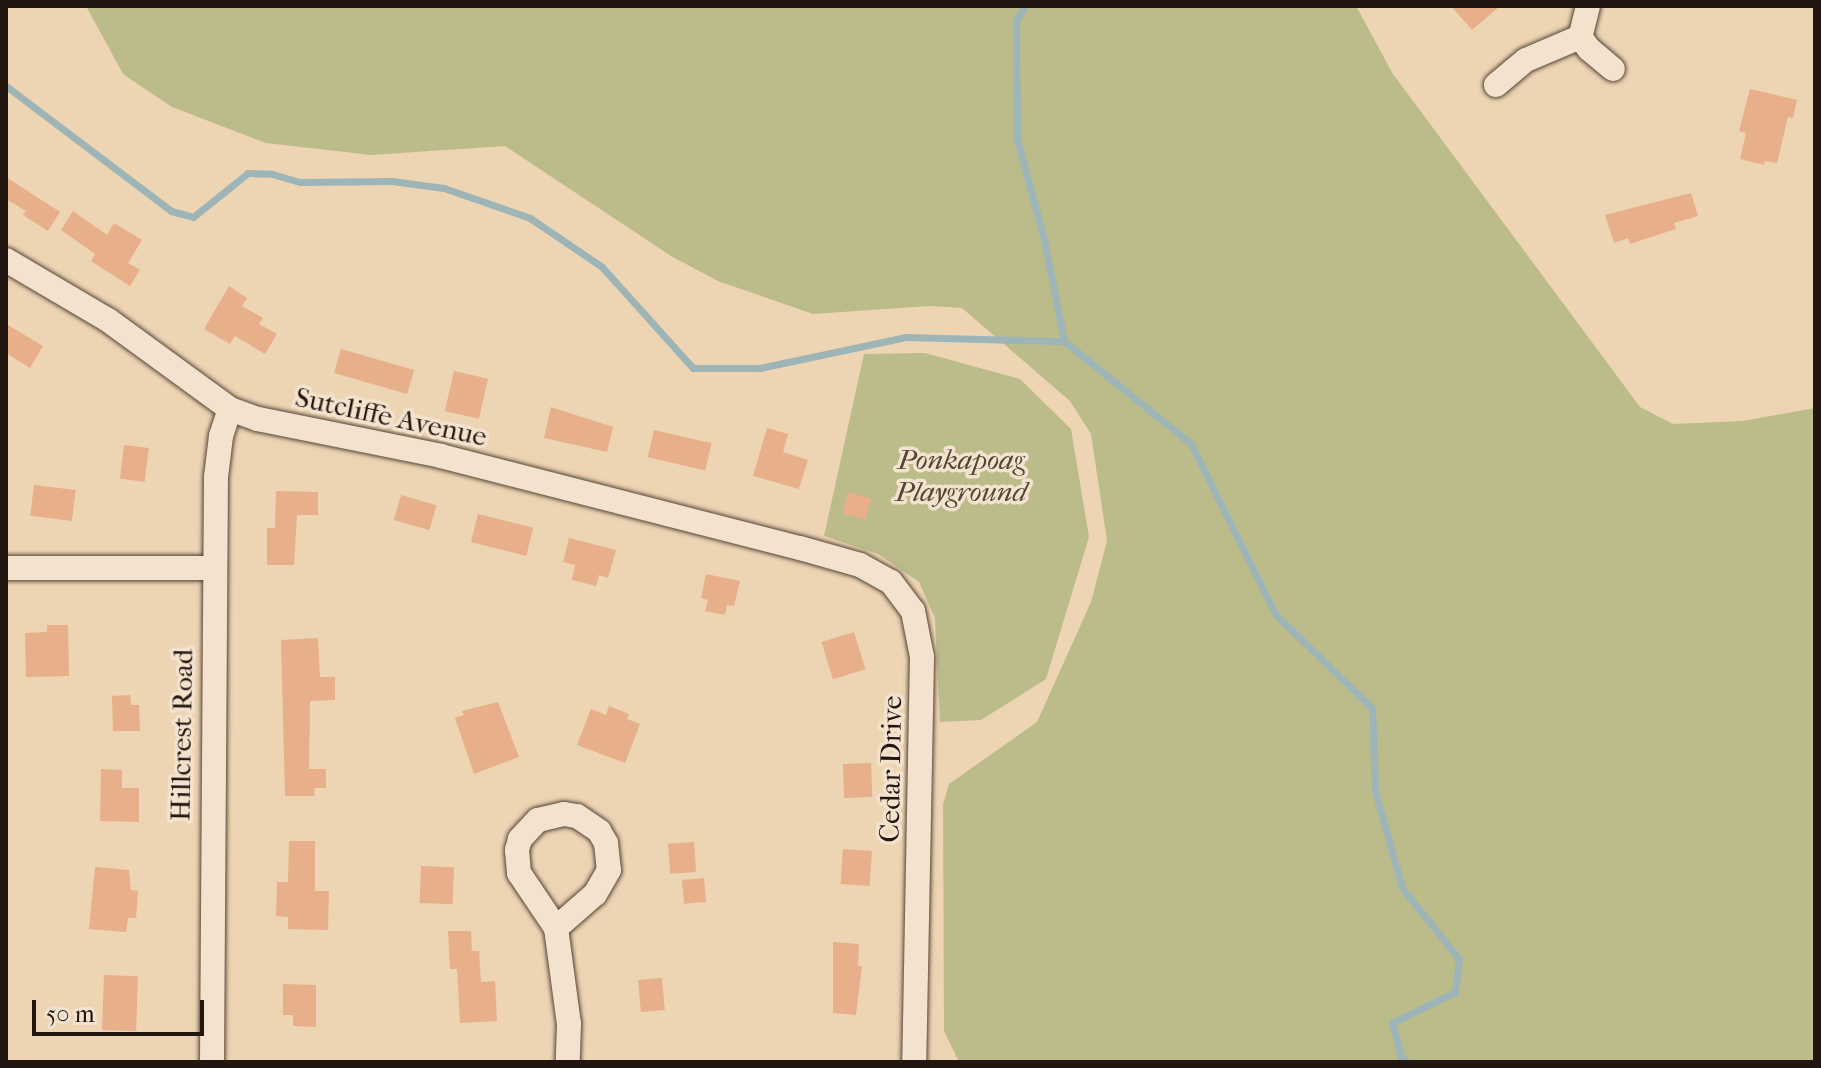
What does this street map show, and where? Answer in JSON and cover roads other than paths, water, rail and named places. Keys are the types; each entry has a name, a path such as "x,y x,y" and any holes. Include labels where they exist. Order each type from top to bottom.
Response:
{"street":[{"path":"1580,37 1588,6"},
{"path":"1580,37 1613,69"},
{"path":"1496,85 1526,60 1580,37"},
{"name":"Sutcliffe Avenue","path":"6,260 108,320 230,409 258,419 441,456 800,548"},
{"name":"Hillcrest Road","path":"212,1062 216,477 221,436 230,409"},
{"name":"Cedar Drive","path":"800,548 877,573 903,595 919,627 921,782 914,1062"},
{"path":"6,568 215,568"},
{"path":"556,928 595,894 609,870 606,843 599,831 589,822 564,814 538,820 520,839 517,850 519,873 556,928 569,1024 568,1062"}],"waterway":[{"path":"1025,6 1016,20 1017,139 1044,240 1064,341"},
{"path":"6,86 171,211 193,217 248,173 272,174 300,182 392,181 444,188 530,218 602,267 693,368 760,368 906,337 1064,341 1191,444 1276,615 1372,708 1375,791 1402,888 1459,959 1455,992 1392,1023 1401,1057 1408,1062"}],"park label":[{"name":"Ponkapoag Playground","path":"961,476"}]}
